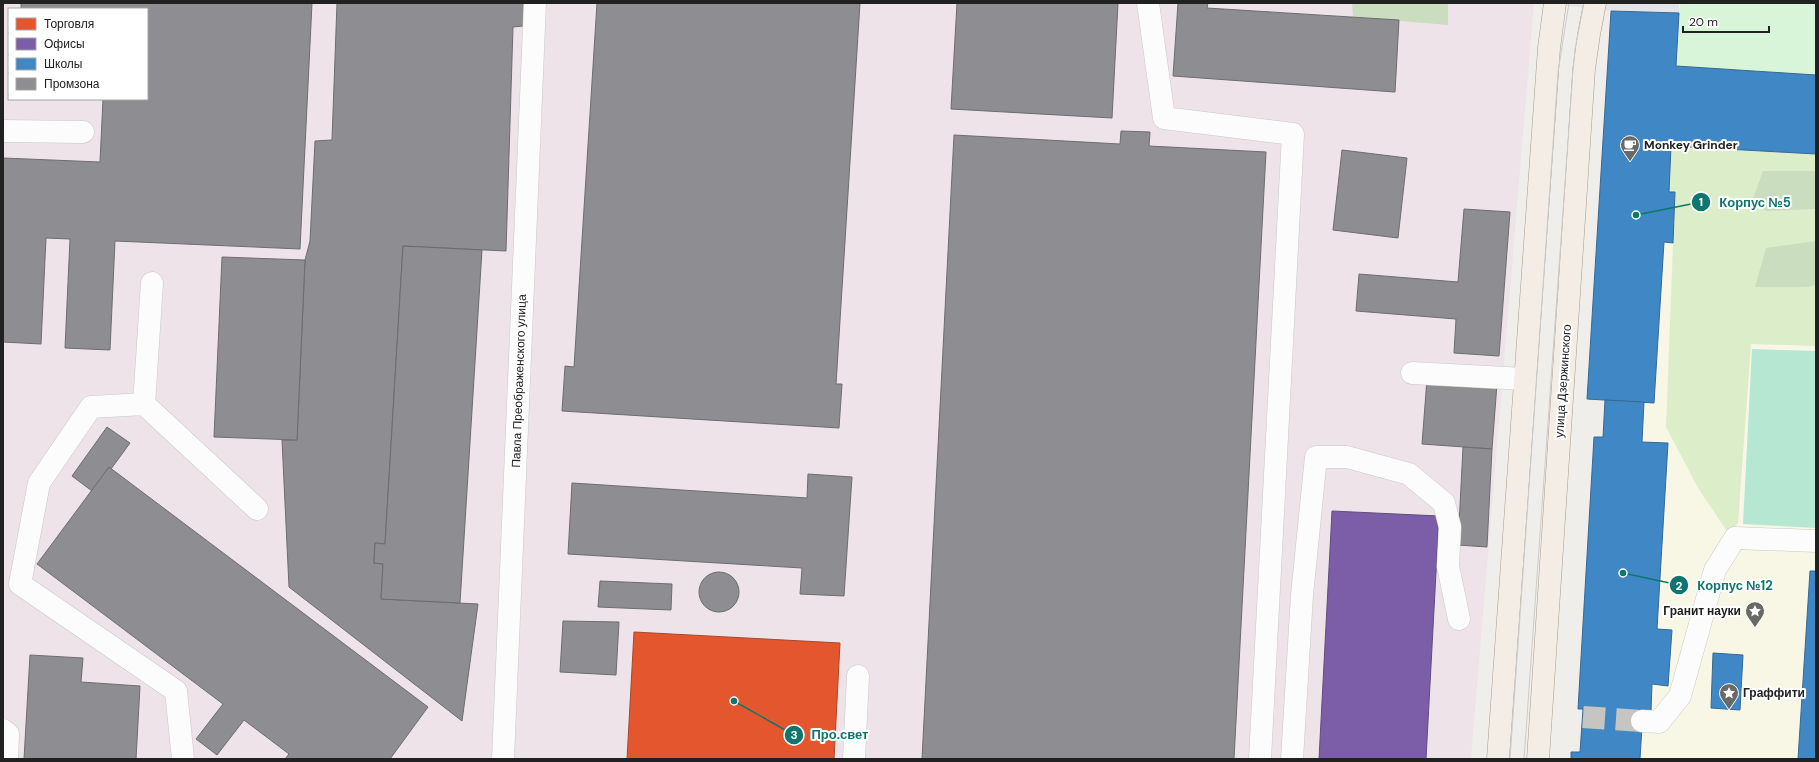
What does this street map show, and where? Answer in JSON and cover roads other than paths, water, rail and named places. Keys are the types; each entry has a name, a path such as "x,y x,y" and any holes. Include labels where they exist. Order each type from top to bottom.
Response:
{"main road":[{"path":"1498,759 1549,48 1555,3"},
{"name":"улица Дзержинского","path":"1538,759 1584,69 1588,34 1595,3"}],"lane":[{"name":"Павла Преображенского улица","path":"503,759 535,3"},
{"path":"1148,3 1164,118 1293,134 1260,759"},
{"path":"3,131 83,132"},
{"path":"144,404 152,283"},
{"path":"1412,373 1525,380"},
{"path":"183,759 176,691 20,584 39,483 91,407 144,404 257,509"},
{"path":"1292,759 1302,594 1316,457 1347,457 1409,474 1444,503 1450,527 1448,566 1459,619"},
{"path":"1642,721 1660,722 1680,696 1715,570 1734,538 1816,541"},
{"path":"854,759 858,676"},
{"path":"3,730 8,734 7,759"}],"tunnel":[{"path":"1583,717 1642,721"}],"tram line":[{"path":"1510,759 1558,72 1569,3"},
{"path":"1524,759 1573,71 1575,49 1584,3"}],"place":[{"name":"Monkey Grinder","path":"1630,162"},
{"name":"Корпус №5","path":"1636,215"},
{"name":"Корпус №12","path":"1623,573"},
{"name":"Гранит науки","path":"1755,628"},
{"name":"Про.свет","path":"734,701"},
{"name":"Граффити","path":"1729,710"}]}
